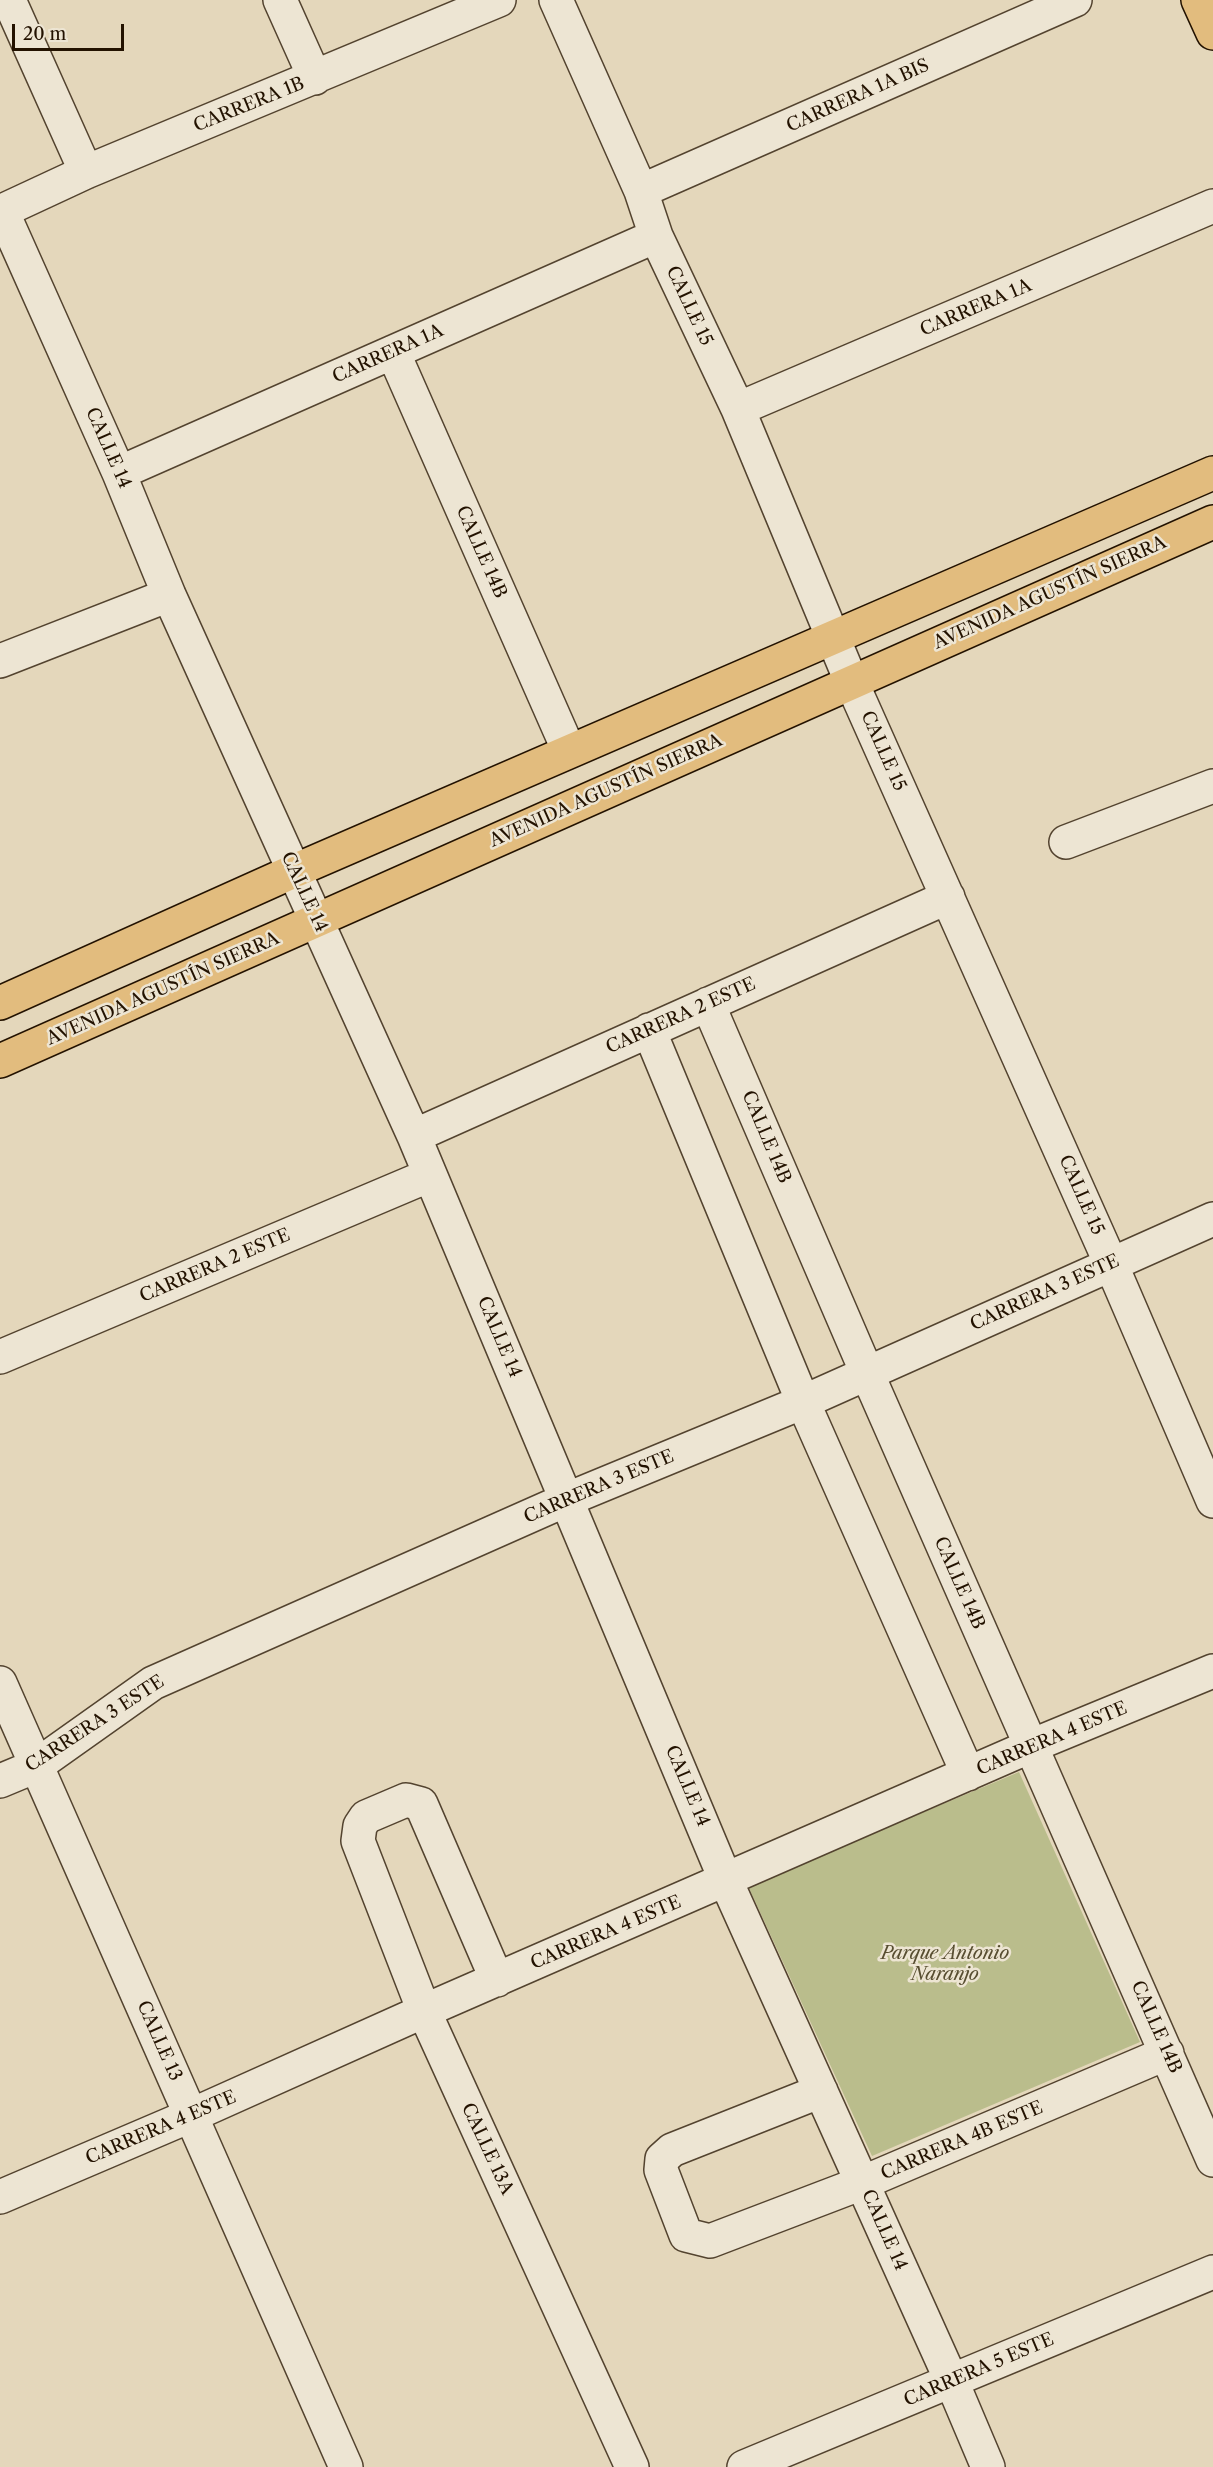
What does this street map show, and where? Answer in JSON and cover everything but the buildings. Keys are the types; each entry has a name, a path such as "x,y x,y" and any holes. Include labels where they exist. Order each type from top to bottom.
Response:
{"main road":[{"path":"1198,0 1213,33"},
{"path":"0,1003 294,871 832,636 1213,473"},
{"name":"AVENIDA AGUSTÍN SIERRA","path":"0,1061 1213,522"}],"street":[{"path":"9,0 86,172"},
{"path":"280,0 315,78"},
{"name":"CARRERA 1B","path":"1,212 86,172 499,0"},
{"name":"CALLE 15","path":"556,0 641,192 656,236 738,409 851,681 1111,1264 1213,1502"},
{"name":"CARRERA 1A BIS","path":"641,192 1075,0"},
{"name":"CARRERA 1A","path":"738,409 1213,206"},
{"name":"CALLE 14","path":"1,212 119,473 169,595 414,1136 568,1499 726,1881 952,2382 988,2467"},
{"name":"CARRERA 1A","path":"119,473 656,236"},
{"name":"CALLE 14B","path":"393,352 569,751"},
{"path":"0,661 169,595"},
{"path":"1066,842 1213,786"},
{"name":"CARRERA 2 ESTE","path":"414,1136 948,897"},
{"name":"CALLE 14B","path":"708,1004 867,1373 1213,2160"},
{"path":"649,1030 803,1402 968,1774"},
{"name":"CARRERA 2 ESTE","path":"0,1357 430,1175"},
{"name":"CARRERA 3 ESTE","path":"0,1781 36,1766 153,1683 568,1499 803,1402 1213,1219"},
{"name":"CARRERA 4 ESTE","path":"0,2197 192,2115 1031,1746 1213,1671"},
{"name":"CALLE 13","path":"0,1683 346,2467"},
{"name":"CALLE 13A","path":"497,1980 421,1804 406,1800 366,1817 360,1826 358,1841 424,2011 632,2467"},
{"name":"CARRERA 4B ESTE","path":"821,2091 672,2150 662,2159 661,2170 686,2235 710,2241 862,2183 1167,2053"},
{"name":"CARRERA 5 ESTE","path":"744,2467 1213,2272"}],"green space":[{"name":"Parque Antonio Naranjo","path":"1019,1772 1140,2042 872,2156 748,1886"}]}
